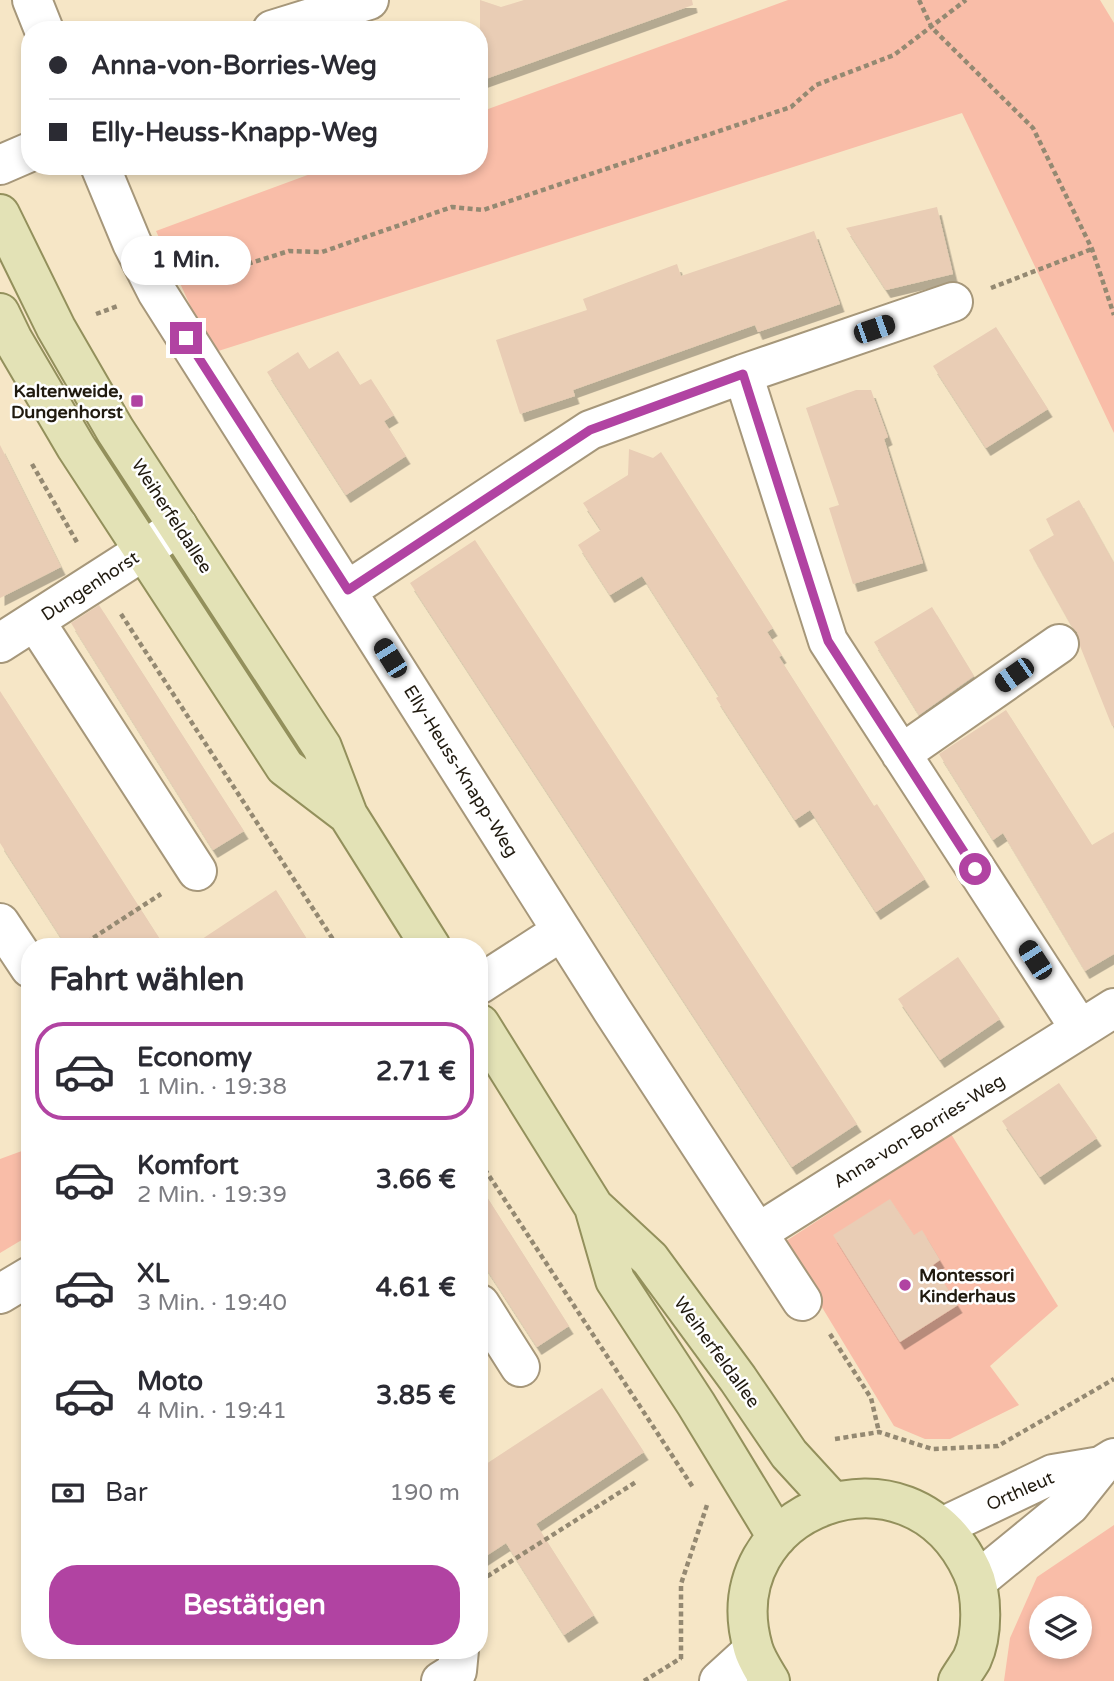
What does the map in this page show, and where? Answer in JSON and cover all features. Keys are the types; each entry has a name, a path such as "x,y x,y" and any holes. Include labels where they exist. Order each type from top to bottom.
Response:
{"main road":[{"name":"Weiherfeldallee","path":"0,214 56,328 115,430 322,747 348,815 425,938"},
{"name":"Weiherfeldallee","path":"0,313 76,447 285,767 348,815"},
{"name":"Weiherfeldallee","path":"488,1037 594,1207 650,1259 789,1454 833,1502"},
{"name":"Weiherfeldallee","path":"594,1207 615,1280 696,1404 777,1537"},
{"path":"761,1666 748,1620 750,1590 760,1562 777,1537 803,1515 833,1502 872,1497 909,1506 942,1527 963,1552 977,1581 981,1619 973,1657 958,1681"}],"street":[{"path":"32,0 40,21"},
{"path":"301,21 369,0"},
{"path":"0,165 21,156"},
{"name":"Elly-Heuss-Knapp-Weg","path":"104,175 132,243 157,292 562,931 802,1301"},
{"path":"348,590 590,430 953,302"},
{"path":"743,374 828,641 1080,1029"},
{"name":"Dungenhorst","path":"0,643 178,526"},
{"path":"34,621 197,871"},
{"path":"901,754 1059,644"},
{"path":"488,979 562,931"},
{"name":"Anna-von-Borries-Weg","path":"759,1232 1114,1008"},
{"path":"0,1294 21,1281"},
{"path":"488,1317 520,1367"},
{"name":"Orthleut","path":"942,1527 1053,1474 1108,1462"},
{"name":"Orthleut","path":"977,1581 1070,1505 1108,1462"},
{"path":"719,1681 761,1666"}],"path":[{"path":"919,0 932,28 1033,128 1092,249 1114,315"},
{"path":"56,328 157,292 289,251 322,252 452,207 483,210 791,107 817,85 894,55 966,0"},
{"path":"953,302 1092,249"},
{"path":"26,454 99,580 332,938"},
{"path":"93,938 197,871"},
{"path":"488,1174 697,1494"},
{"path":"802,1301 819,1317 871,1398 879,1432 932,1448 998,1446 1114,1379"},
{"path":"488,1576 636,1482"},
{"path":"644,1681 681,1658"}],"shaded area":[{"path":"788,0 1100,0 1114,23 1114,433 962,113 212,353 156,231 308,175 488,175 488,109"},
{"path":"951,1134 1058,1306 990,1366 1019,1405 950,1439 925,1439 894,1426 783,1243"},
{"path":"21,1151 21,1240 0,1253 0,1159"},
{"path":"1114,1525 1114,1681 1004,1681 1010,1638 1037,1577"}],"building":[{"path":"480,0 501,7 524,0 692,0 693,5 488,78 488,21 480,21"},
{"path":"937,207 953,274 886,290 846,228"},
{"path":"814,231 840,304 758,332 755,325 573,390 575,396 520,414 496,340 587,310 583,299 677,264 681,276"},
{"path":"996,327 1048,409 986,448 933,366"},
{"path":"338,351 360,385 371,379 394,415 384,421 406,456 346,495 267,372 298,352 309,369"},
{"path":"856,390 871,390 888,437 884,439 923,563 853,584 829,508 839,505 806,408"},
{"path":"0,445 61,567 0,598"},
{"path":"629,449 653,458 661,452 773,628 767,632 782,655 779,657 874,806 877,804 925,879 876,912 810,810 795,820 716,698 719,696 642,576 610,595 578,545 601,530 583,503 628,475"},
{"path":"1079,500 1114,563 1114,726 1080,646 1077,632 1029,550 1054,535 1046,519"},
{"path":"475,540 857,1124 792,1167 410,583"},
{"path":"99,605 244,831 213,850 71,623"},
{"path":"932,607 974,676 919,715 874,642"},
{"path":"0,691 159,938 61,938 0,843"},
{"path":"1006,710 1092,845 1114,832 1114,954 1085,971 1003,833 993,840 939,754"},
{"path":"276,890 306,938 204,938"},
{"path":"958,957 1000,1019 940,1060 898,999"},
{"path":"1059,1083 1097,1138 1040,1177 1002,1121"},
{"path":"488,1199 569,1326 537,1347 488,1271"},
{"name":"Montessori Kinderhaus","path":"890,1199 914,1235 922,1230 940,1260 933,1265 958,1305 900,1342 833,1235"},
{"path":"602,1388 644,1452 536,1524 594,1615 564,1635 506,1543 488,1555 488,1463"}],"place":[{"name":"Kaltenweide, Dungenhorst","path":"137,401"},
{"name":"Montessori Kinderhaus","path":"905,1285"}],"route":[{"path":"186,338 348,590 590,430 743,374 828,641 975,869"}]}
